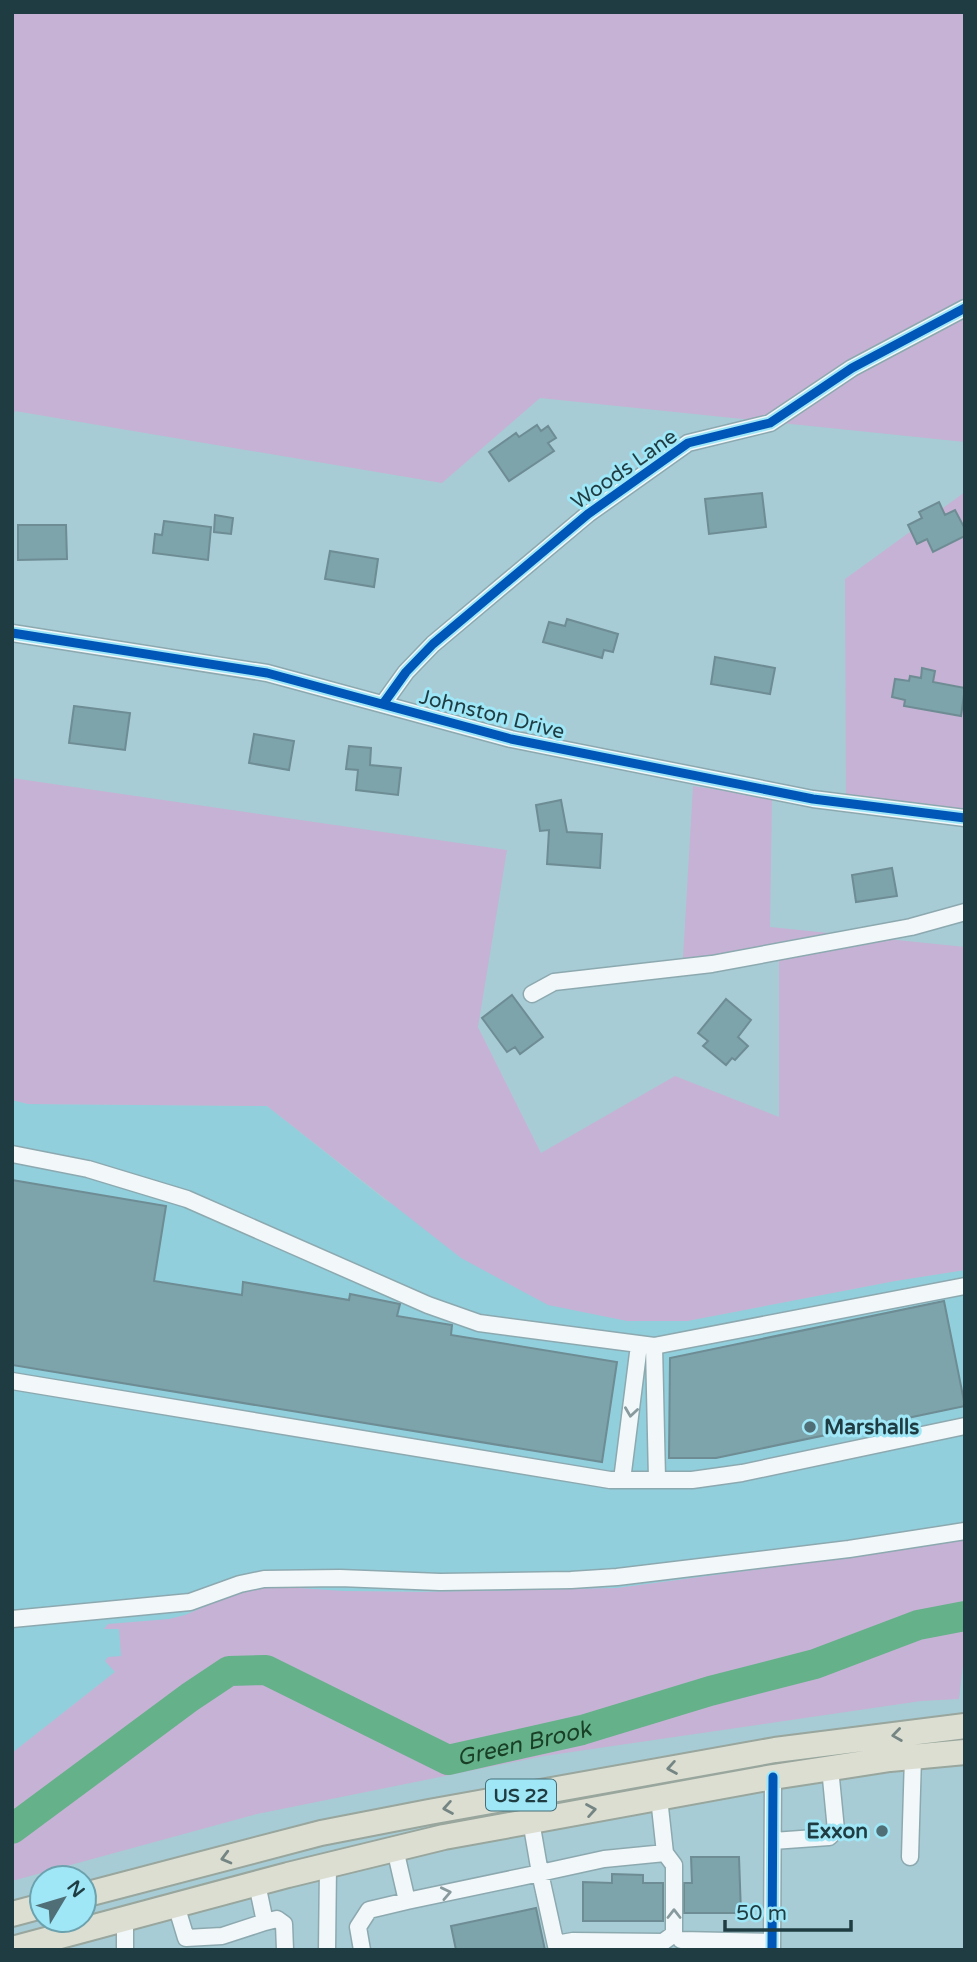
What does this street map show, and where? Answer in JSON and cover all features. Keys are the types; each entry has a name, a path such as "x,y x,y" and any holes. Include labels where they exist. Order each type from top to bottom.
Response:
{"highway":[{"name":"US 22","path":"98,1891 321,1833 429,1812 775,1750 965,1726"},
{"name":"US 22","path":"12,1950 44,1945 176,1905 444,1837 773,1777 965,1752"}],"street":[{"name":"Woods Lane","path":"383,704 406,672 433,644 588,514 688,443 770,423 852,368 965,308"},
{"name":"Johnston Drive","path":"12,633 267,673 511,739 800,797 965,818"},
{"path":"532,994 554,982 712,964 911,927 965,912"},
{"path":"12,1154 88,1169 187,1199 428,1305 479,1322 647,1345 965,1286"},
{"path":"647,1345 657,1479"},
{"path":"622,1480 647,1345"},
{"path":"12,1381 622,1480 692,1479 742,1473 965,1426"},
{"path":"12,1619 190,1602 240,1584 264,1579 340,1578 440,1582 617,1577 849,1549 965,1531"},
{"path":"910,1857 914,1757"},
{"path":"773,1841 829,1837 836,1830 830,1768"},
{"path":"681,1940 772,1946 773,1777"},
{"path":"531,1821 556,1947 573,1941 663,1942 674,1934 674,1865 665,1853 659,1798"},
{"path":"395,1849 407,1901"},
{"path":"362,1950 358,1927 369,1910 604,1859 665,1853"},
{"path":"327,1950 328,1866"},
{"path":"257,1884 265,1922"},
{"path":"176,1905 182,1944 222,1936 277,1919 284,1924 285,1950"},
{"path":"125,1919 125,1950"}],"shaded area":[{"path":"12,12 965,12 965,442 540,398 442,483 15,411 12,419"},
{"path":"965,492 965,822 846,810 845,579"},
{"path":"12,778 507,850 478,1027 541,1153 675,1076 779,1117 779,956 682,975 693,786 772,798 770,927 965,947 965,1270 687,1321 627,1321 548,1305 461,1258 267,1106 28,1104 12,1100"},
{"path":"12,1100 28,1104 267,1106 385,1200 627,1321 687,1321 965,1270 965,1538 821,1561 617,1588 508,1592 344,1591 115,1672 12,1753"},
{"path":"965,1538 965,1648 959,1699 921,1701 544,1756 257,1814 74,1864 28,1864 28,1877 12,1881 12,1753 115,1672 105,1661 108,1657 121,1656 119,1629 104,1629 108,1624 169,1619 227,1597 268,1586 419,1592 617,1588 821,1561"}],"building":[{"path":"537,425 541,431 548,426 556,438 548,443 554,451 509,481 489,452 516,433 519,437"},
{"path":"762,493 766,527 709,534 705,499"},
{"path":"939,502 945,515 955,510 965,529 965,536 933,552 927,539 917,544 908,525 922,518 919,512"},
{"path":"215,515 233,518 231,534 214,532"},
{"path":"164,521 211,527 208,560 153,553 155,534 162,535"},
{"path":"18,525 66,525 67,559 18,560"},
{"path":"330,551 378,559 374,587 325,579"},
{"path":"567,619 618,634 613,652 604,650 602,658 543,642 549,622 565,626"},
{"path":"715,657 775,668 770,694 711,684"},
{"path":"922,668 935,671 933,682 965,688 961,716 904,706 905,700 892,697 895,679 909,681 910,676 921,678"},
{"path":"74,706 130,713 125,750 69,743"},
{"path":"254,734 294,741 289,770 249,763"},
{"path":"349,746 371,748 370,765 401,768 398,795 356,790 358,770 346,769"},
{"path":"561,800 567,832 602,834 600,868 547,864 549,830 540,831 536,805"},
{"path":"892,868 897,896 856,902 852,875"},
{"path":"512,995 543,1037 520,1054 515,1047 507,1052 482,1018"},
{"path":"726,999 751,1020 738,1037 748,1046 726,1065 703,1046 708,1041 698,1033"},
{"path":"12,1180 166,1206 154,1281 242,1295 243,1282 349,1300 350,1294 400,1304 397,1316 452,1325 451,1335 617,1362 602,1462 12,1365"},
{"path":"944,1301 965,1406 716,1458 669,1458 670,1358"},
{"path":"691,1857 739,1857 741,1913 684,1913 684,1883 692,1883"},
{"path":"612,1874 643,1875 643,1883 663,1883 663,1921 583,1921 583,1882 612,1883"},
{"path":"536,1908 545,1950 456,1950 451,1926"}],"waterway":[{"name":"Green Brook","path":"12,1829 229,1671 266,1670 448,1760 582,1730 710,1691 815,1664 918,1625 965,1616"}],"cycle path":[{"path":"383,704 406,672 433,644 588,514 688,443 770,423 852,368 965,308"},
{"path":"12,633 267,673 511,739 813,799 965,818"},
{"path":"772,1950 773,1777"}],"place":[{"name":"Marshalls","path":"810,1427"},
{"name":"Exxon","path":"882,1831"}]}
